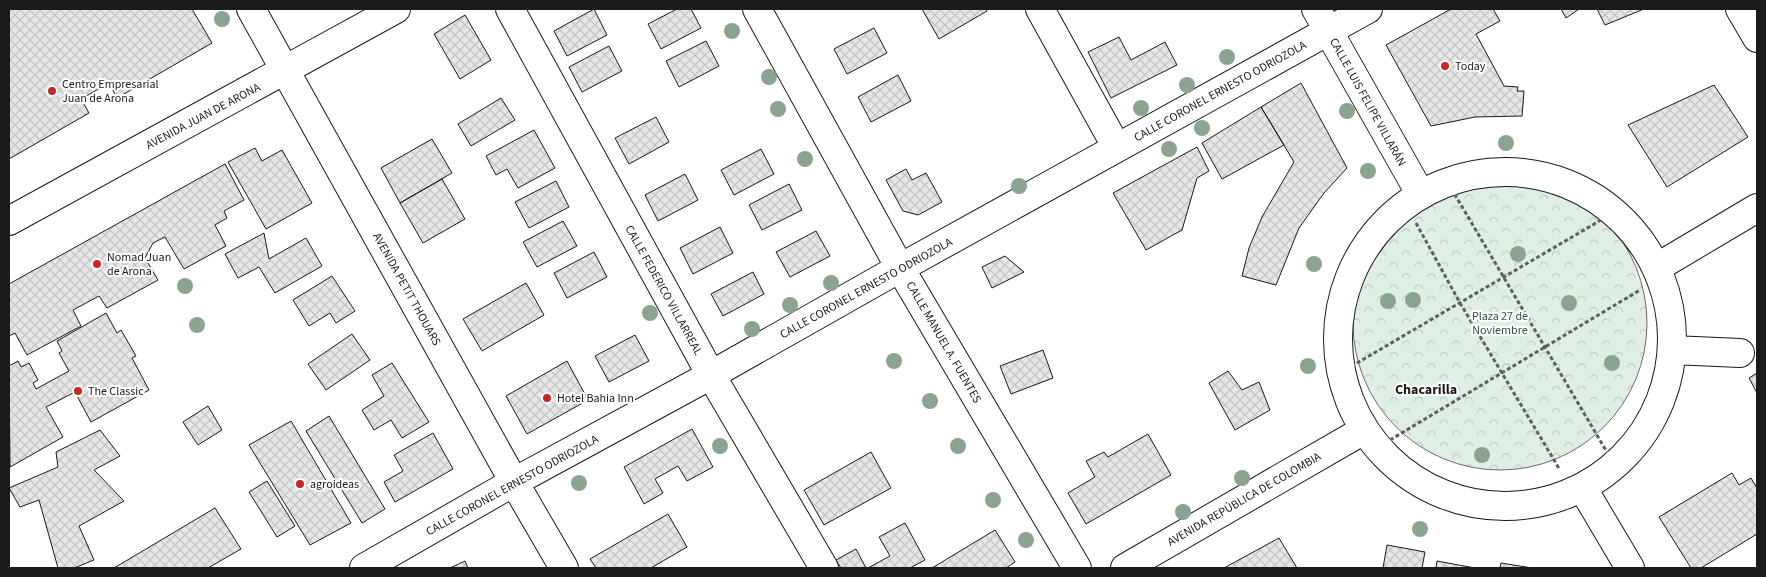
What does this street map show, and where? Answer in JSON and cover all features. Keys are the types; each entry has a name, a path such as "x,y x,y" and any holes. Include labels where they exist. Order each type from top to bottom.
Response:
{"street":[{"name":"AVENIDA PETIT THOUARS","path":"251,9 514,482 564,568"},
{"name":"AVENIDA JUAN DE ARONA","path":"9,221 396,9"},
{"name":"CALLE FEDERICO VILLARREAL","path":"510,9 711,375 824,568"},
{"name":"CALLE MANUEL A. FUENTES","path":"757,9 900,268 1076,568"},
{"path":"1040,9 1117,148"},
{"name":"CALLE CORONEL ERNESTO ODRIOZOLA","path":"364,568 514,482 711,375 1117,148 1322,20 1368,9"},
{"path":"1740,9 1757,38"},
{"name":"CALLE LUIS FELIPE VILLARÁN","path":"1322,20 1413,200"},
{"path":"1502,173 1544,177 1584,192 1619,217 1646,249 1658,273 1670,313 1672,350 1663,392 1644,430 1617,462 1572,480 1556,497 1528,504 1501,506 1473,503 1446,495 1420,484 1397,467 1370,439 1346,393 1340,373 1337,352 1340,310 1352,270 1375,234 1413,200 1439,186 1481,174 1502,173"},
{"path":"1658,273 1757,208"},
{"path":"1672,350 1740,353"},
{"name":"AVENIDA REPÚBLICA DE COLOMBIA","path":"1125,568 1370,439"},
{"path":"1572,480 1630,568"}],"path":[{"path":"1448,182 1614,464"},
{"path":"1413,200 1460,303 1501,372 1572,480"},
{"path":"1340,373 1613,213"},
{"path":"1370,439 1501,372 1545,347 1658,273"}],"green space":[{"name":"Plaza 27 de Noviembre","path":"1486,176 1514,176 1543,182 1569,193 1594,209 1614,229 1630,254 1641,280 1645,294 1647,323 1645,352 1630,392 1614,417 1594,437 1569,453 1543,464 1514,470 1486,470 1457,464 1431,453 1406,437 1386,417 1370,392 1359,366 1353,337 1353,309 1359,280 1370,254 1386,229 1406,209 1431,193 1457,182"}],"building":[{"name":"Centro Empresarial Juan de Arona","path":"9,9 192,9 212,43 117,98 109,83 81,99 89,113 9,159"},
{"path":"594,9 607,35 567,56 554,31"},
{"path":"677,9 691,9 701,28 661,49 648,24"},
{"path":"922,9 986,9 987,11 939,39"},
{"name":"Today","path":"1451,9 1493,9 1500,21 1476,34 1504,86 1518,87 1517,91 1524,91 1522,116 1475,117 1431,126 1386,45"},
{"path":"1561,9 1579,9 1566,18"},
{"path":"1597,9 1644,9 1605,25"},
{"path":"465,15 491,60 460,79 434,34"},
{"path":"874,28 887,53 847,74 834,49"},
{"path":"1119,37 1131,60 1165,42 1177,65 1111,98 1088,52"},
{"path":"706,41 719,66 679,87 666,61"},
{"path":"609,46 622,71 582,92 569,67"},
{"path":"898,75 911,101 871,122 858,97"},
{"path":"1301,83 1347,168 1324,193 1299,228 1276,285 1242,276 1249,248 1262,217 1294,162 1261,107"},
{"path":"1714,85 1748,137 1667,187 1628,125"},
{"path":"501,98 515,120 471,146 458,124"},
{"path":"1261,107 1284,145 1222,179 1202,143"},
{"path":"656,117 669,142 629,164 615,138"},
{"path":"534,130 555,168 518,188 507,169 496,175 486,156"},
{"path":"432,139 452,173 400,203 381,168"},
{"path":"1197,147 1209,171 1197,178 1182,230 1146,250 1113,193"},
{"path":"255,148 262,161 282,150 312,203 266,229 228,162"},
{"path":"761,149 774,174 734,195 721,170"},
{"name":"Nomad Juan de Arona","path":"225,164 244,200 224,211 227,218 215,225 226,246 184,269 165,237 153,243 145,258 158,280 107,308 99,296 73,310 81,326 27,355 15,333 9,336 9,284"},
{"path":"906,169 912,180 926,173 942,202 918,215 903,211 886,180"},
{"path":"685,174 698,200 658,221 645,195"},
{"path":"442,179 465,219 423,243 400,203"},
{"path":"556,181 569,207 529,228 515,202"},
{"path":"789,184 802,210 762,230 749,205"},
{"path":"563,221 577,246 537,267 523,242"},
{"path":"720,227 733,253 693,274 680,248"},
{"path":"816,231 830,256 790,277 776,252"},
{"path":"264,233 269,259 306,238 322,266 275,293 259,267 238,278 225,254"},
{"path":"594,252 607,277 567,298 554,273"},
{"path":"1005,256 1024,272 992,288 982,267"},
{"path":"753,272 764,294 723,316 711,294"},
{"path":"332,276 355,311 336,323 330,313 309,326 293,300"},
{"path":"526,283 544,315 482,351 463,319"},
{"name":"The Classic","path":"106,313 117,333 121,330 136,356 132,358 149,390 91,422 75,392 46,407 63,437 10,467 9,366 18,361 21,367 29,363 38,380 33,383 36,389 69,371 59,353 62,351 57,341"},
{"path":"352,334 370,360 326,390 308,364"},
{"path":"635,335 649,361 609,382 595,356"},
{"path":"1043,350 1053,378 1011,394 1000,366"},
{"name":"Hotel Bahia Inn","path":"567,361 588,400 527,434 506,396"},
{"path":"392,363 429,422 402,438 391,420 374,430 362,410 384,396 372,375"},
{"path":"1228,371 1242,390 1259,382 1270,410 1235,430 1209,383"},
{"path":"1757,373 1757,393 1749,378"},
{"path":"208,406 222,430 198,445 183,422"},
{"path":"329,416 385,509 362,523 306,431"},
{"name":"agroideas","path":"291,421 351,523 310,545 249,445"},
{"path":"692,429 713,467 687,481 678,466 655,479 663,493 644,504 624,467"},
{"path":"100,430 120,456 94,470 124,501 79,526 94,560 74,568 58,568 39,500 20,507 9,488 58,467 56,452"},
{"path":"433,433 453,469 395,502 384,482 403,471 394,455"},
{"path":"1148,434 1171,475 1086,524 1068,493 1095,477 1086,461 1104,452 1108,457"},
{"path":"871,452 891,488 824,525 804,490"},
{"path":"1732,473 1739,485 1751,478 1757,488 1757,534 1701,568 1691,568 1659,517"},
{"path":"267,481 295,526 277,537 249,492"},
{"path":"215,508 241,549 208,568 114,568"},
{"path":"668,514 687,547 651,568 596,568 590,559"},
{"path":"905,523 925,560 910,568 868,568 890,556 879,537"},
{"path":"995,530 1015,562 1006,568 932,568"},
{"path":"1279,538 1297,568 1224,568"},
{"path":"1387,545 1425,552 1422,568 1383,568"},
{"path":"856,549 866,568 841,568 836,560"},
{"path":"465,561 468,568 450,568"},
{"path":"1437,561 1475,568 1436,568"},
{"path":"1501,563 1532,568 1500,568"}],"place":[{"name":"Today","path":"1445,66"},
{"name":"Centro Empresarial Juan de Arona","path":"52,91"},
{"name":"Nomad Juan de Arona","path":"97,264"},
{"name":"The Classic","path":"78,391"},
{"name":"Hotel Bahia Inn","path":"547,398"},
{"name":"agroideas","path":"300,484"}],"district":[{"name":"Chacarilla","path":"1426,389"}]}
